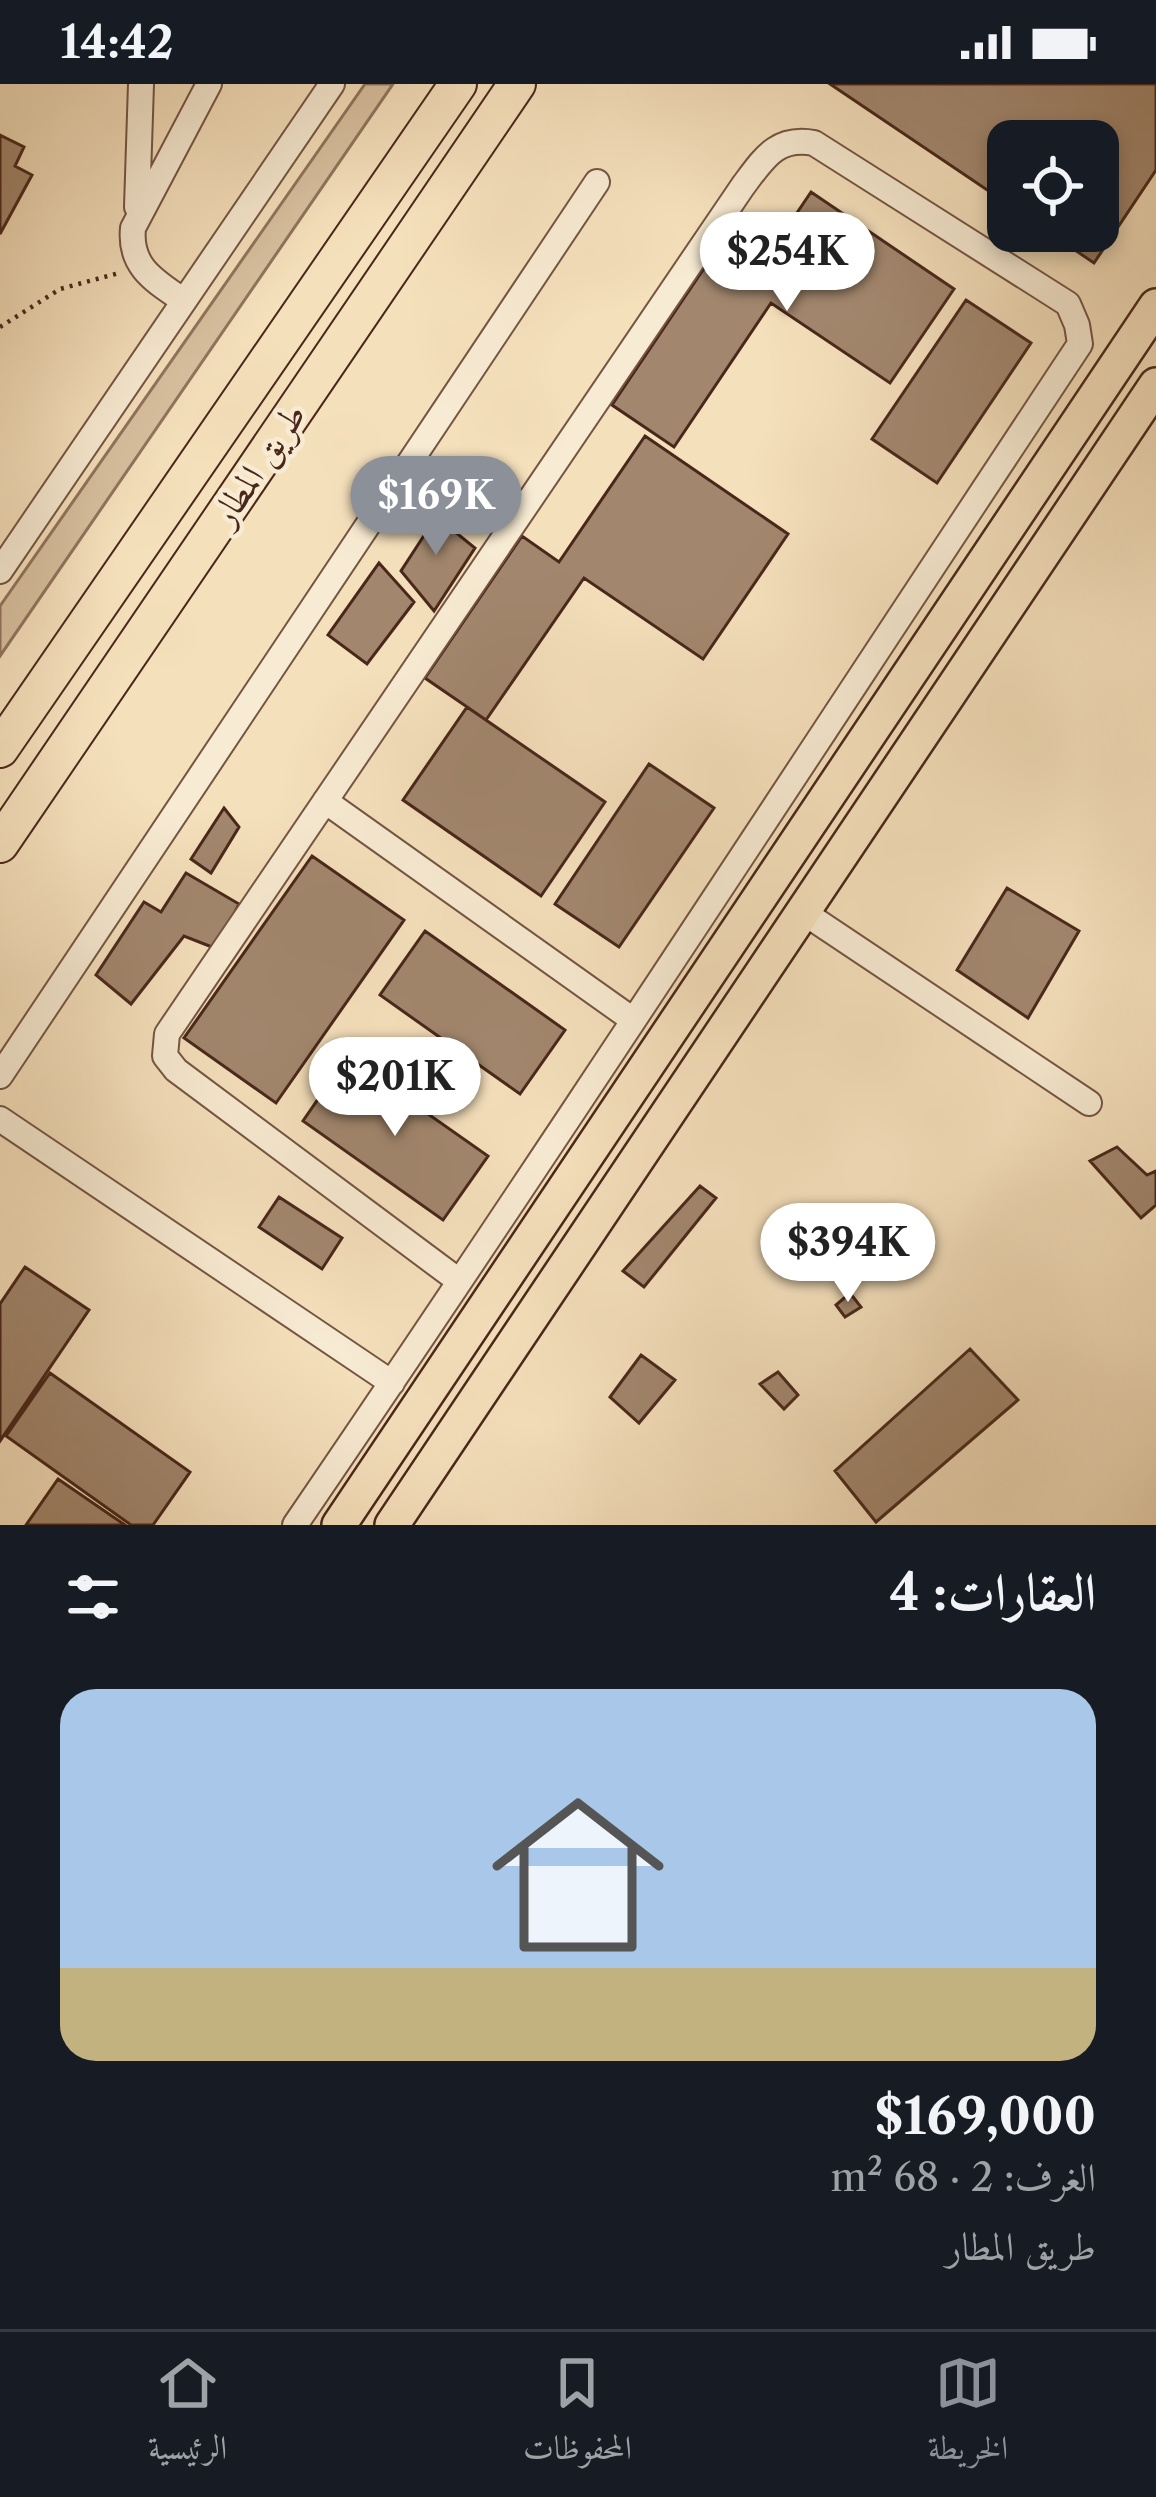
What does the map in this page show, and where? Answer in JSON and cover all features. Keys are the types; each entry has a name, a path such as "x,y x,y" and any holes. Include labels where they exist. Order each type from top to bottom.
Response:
{"highway":[{"name":"طريق المطار","path":"0,749 458,84"},
{"name":"طريق المطار","path":"0,844 517,84"}],"main road":[{"path":"339,1525 1156,306"},
{"path":"392,1525 1156,385"},
{"path":"750,912 795,924"}],"street":[{"path":"141,84 137,216 131,242 140,267 184,301"},
{"path":"137,216 209,84"},
{"path":"0,571 184,301 322,87"},
{"path":"295,1525 392,1383 633,1020 1080,344 1068,304 814,143 796,140 770,149 167,1034 165,1056 176,1070 459,1282"},
{"path":"0,1076 597,182"},
{"path":"325,801 633,1020"},
{"path":"795,924 1089,1103"},
{"path":"0,1119 392,1383"}],"path":[{"path":"0,327 60,289 140,267"}],"shaded area":[{"path":"365,84 393,84 0,656 0,606"}],"building":[{"path":"830,84 1156,84 1156,170 1119,226 1119,120 987,120 987,190"},
{"path":"0,135 24,147 15,166 32,175 0,234"},
{"path":"811,192 954,289 890,383 771,303 674,447 612,405 709,261 747,287"},
{"path":"1078,252 1101,252 1094,263"},
{"path":"966,300 1031,343 937,483 872,439"},
{"path":"645,436 788,534 703,659 584,578 486,720 425,678 522,536 559,562"},
{"path":"422,505 475,548 434,611 401,571 425,534 411,518"},
{"path":"379,563 414,602 367,664 328,635"},
{"path":"467,707 605,802 541,896 403,800"},
{"path":"649,764 714,808 619,947 555,904"},
{"path":"224,808 239,827 211,873 191,859"},
{"path":"312,856 404,920 276,1103 184,1038"},
{"path":"186,873 239,904 217,949 184,936 131,1004 96,975 144,902 161,912"},
{"path":"1007,888 1079,931 1028,1018 957,970"},
{"path":"425,931 565,1030 520,1094 380,995"},
{"path":"347,1057 488,1156 443,1220 303,1121"},
{"path":"1117,1147 1147,1175 1156,1171 1156,1205 1141,1218 1090,1161"},
{"path":"700,1186 716,1198 644,1287 623,1271"},
{"path":"279,1197 342,1238 322,1269 259,1227"},
{"path":"25,1267 89,1310 0,1441 0,1304"},
{"path":"850,1293 861,1307 845,1317 836,1305"},
{"path":"970,1349 1018,1400 876,1522 835,1471"},
{"path":"641,1355 675,1380 639,1423 610,1397"},
{"path":"778,1372 798,1395 784,1409 760,1384"},
{"path":"50,1373 190,1472 153,1525 131,1525 6,1436"},
{"path":"58,1479 125,1525 26,1525"}]}
